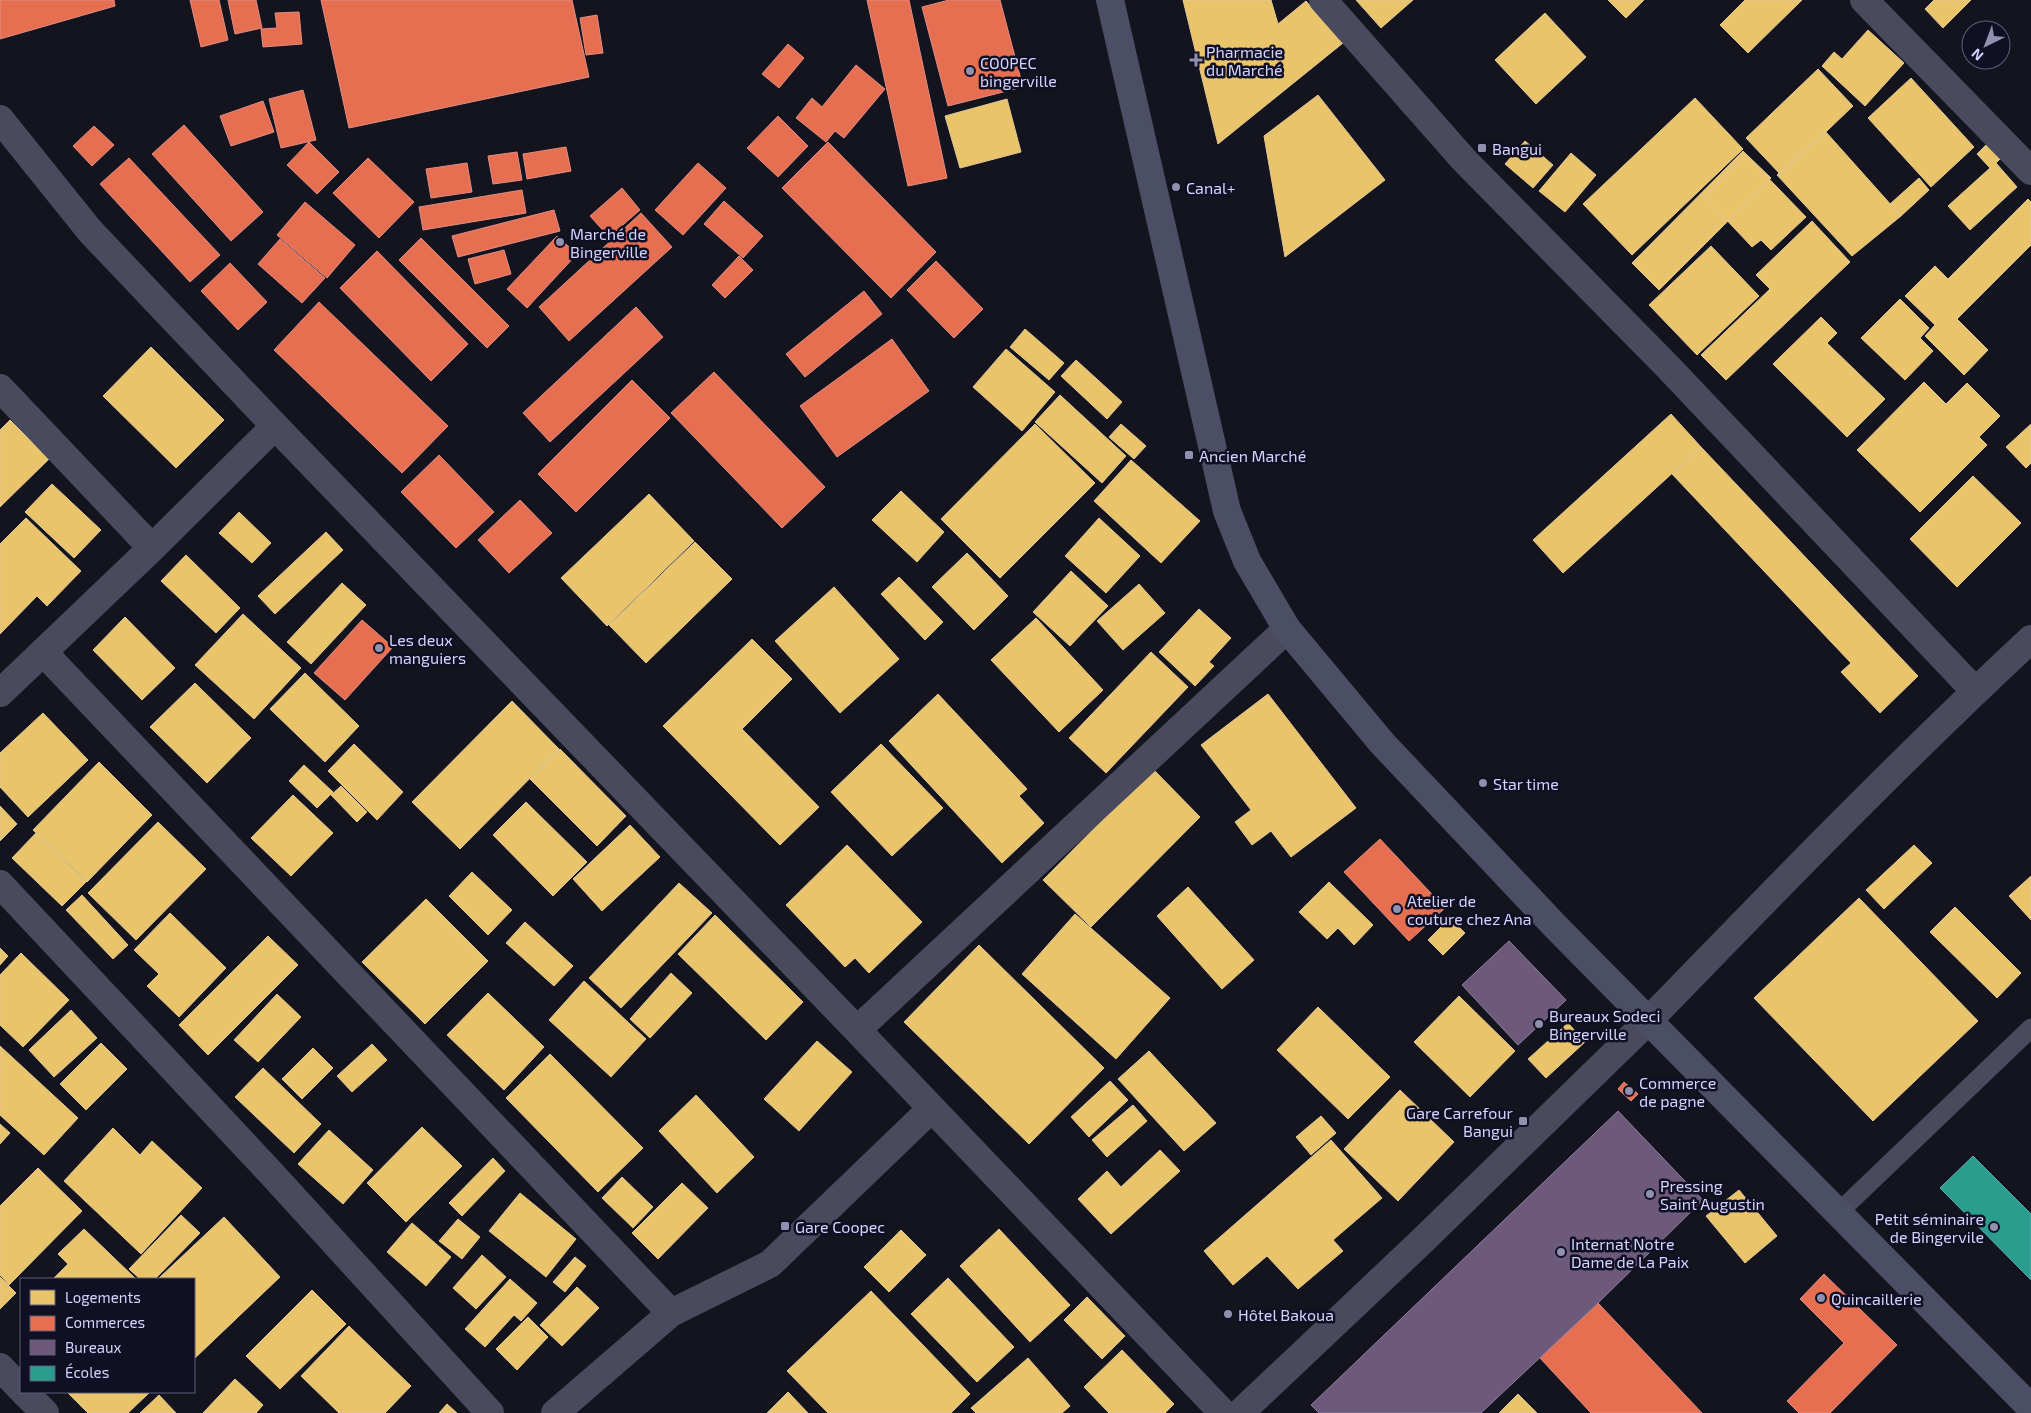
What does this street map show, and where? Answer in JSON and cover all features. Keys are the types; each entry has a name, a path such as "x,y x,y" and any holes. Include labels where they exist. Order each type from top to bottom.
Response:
{"main road":[{"path":"1110,0 1227,511 1247,561 1287,629 1382,743 1556,926 2031,1408"}],"street":[{"path":"1323,0 1464,160 1674,374 1975,691"},
{"path":"1864,0 2031,171"},
{"path":"0,118 90,231 1223,1413"},
{"path":"0,388 152,548"},
{"path":"0,693 152,548 275,426"},
{"path":"857,1030 1287,629"},
{"path":"1240,1413 1421,1242 1648,1021 1788,877 1975,691 2031,639"},
{"path":"43,652 671,1313"},
{"path":"0,884 264,1165 490,1413"},
{"path":"556,1413 671,1313 770,1264 931,1109"},
{"path":"0,1367 20,1388"},
{"path":"25,1393 45,1413"}],"lane":[{"path":"1838,1213 2031,1028"}],"building: Logements":[{"path":"1183,0 1271,0 1278,24 1306,1 1343,43 1218,144"},
{"path":"1356,0 1413,0 1381,28"},
{"path":"1608,0 1644,0 1626,18"},
{"path":"1745,0 1802,0 1748,53 1720,25"},
{"path":"1934,0 1971,0 1943,28 1925,9"},
{"path":"1545,13 1586,57 1536,104 1495,60"},
{"path":"1868,30 1904,63 1865,106 1822,66 1834,52 1842,59"},
{"path":"1818,69 1853,106 1781,175 1746,138"},
{"path":"1911,78 1974,147 1931,187 1868,118"},
{"path":"1318,95 1385,180 1285,257 1264,136"},
{"path":"1695,98 1743,149 1632,255 1583,204"},
{"path":"1007,99 1021,152 960,168 945,116"},
{"path":"1825,131 1901,216 1852,256 1777,175"},
{"path":"1525,141 1553,165 1533,188 1505,164"},
{"path":"1990,141 2003,156 1996,163 2017,187 1970,230 1948,206 1990,168 1977,154"},
{"path":"1743,151 1771,178 1659,290 1632,263"},
{"path":"1571,153 1596,175 1565,212 1539,191"},
{"path":"1746,155 1806,217 1771,250 1761,240 1752,247 1704,196"},
{"path":"1919,178 1929,190 1901,216 1890,204"},
{"path":"2028,199 2031,202 2031,245 1957,319 1988,350 1964,375 1925,336 1935,325 1905,296 1935,266 1948,279"},
{"path":"1812,221 1850,262 1726,380 1701,355 1770,289 1756,275"},
{"path":"1711,246 1759,296 1697,355 1649,305"},
{"path":"1900,299 1929,328 1920,338 1933,351 1905,380 1861,338"},
{"path":"1821,317 1837,333 1827,343 1885,399 1847,437 1773,364"},
{"path":"1025,329 1064,363 1049,380 1010,347"},
{"path":"151,347 224,420 176,468 103,396"},
{"path":"1006,349 1055,392 1022,431 973,387"},
{"path":"1076,360 1122,402 1107,419 1061,376"},
{"path":"1924,382 1946,404 1967,383 2000,416 1979,437 1987,445 1920,512 1857,450"},
{"path":"1060,395 1126,456 1102,483 1035,422"},
{"path":"1671,414 1701,447 1563,573 1533,540"},
{"path":"10,420 49,459 0,507 0,430"},
{"path":"1035,424 1095,483 1000,578 941,519"},
{"path":"1121,424 1146,446 1134,459 1109,437"},
{"path":"2031,424 2031,463 2026,468 2006,447"},
{"path":"1701,447 1918,676 1880,713 1841,672 1851,663 1672,474"},
{"path":"1131,460 1200,521 1161,563 1094,501"},
{"path":"1973,476 2021,523 1957,587 1910,539"},
{"path":"52,484 101,530 74,558 25,512"},
{"path":"901,491 944,532 917,562 872,520"},
{"path":"649,494 694,541 607,626 561,578"},
{"path":"239,512 271,543 252,563 219,533"},
{"path":"26,518 81,571 47,606 37,596 0,634 0,544"},
{"path":"1099,518 1140,556 1106,593 1065,556"},
{"path":"326,532 343,550 275,614 258,596"},
{"path":"695,542 732,579 646,663 609,625"},
{"path":"967,553 1008,596 974,630 932,587"},
{"path":"186,555 240,608 216,633 161,581"},
{"path":"1071,571 1108,606 1070,646 1033,612"},
{"path":"899,577 943,622 925,640 881,594"},
{"path":"342,583 366,605 311,664 287,642"},
{"path":"1139,584 1165,613 1123,650 1097,621"},
{"path":"834,587 899,659 840,713 775,641"},
{"path":"1199,609 1231,638 1209,662 1214,666 1195,686 1159,652"},
{"path":"243,614 301,668 254,719 195,665"},
{"path":"125,617 175,668 142,700 93,650"},
{"path":"1036,618 1103,690 1059,732 991,660"},
{"path":"752,639 792,679 742,729 819,807 780,845 663,726"},
{"path":"1151,652 1188,687 1106,773 1069,738"},
{"path":"305,673 359,726 325,762 270,709"},
{"path":"195,683 251,738 207,783 150,727"},
{"path":"938,694 1027,789 1019,796 1044,823 1002,863 889,741"},
{"path":"1268,694 1356,808 1291,857 1271,831 1252,845 1235,822 1251,810 1201,745"},
{"path":"512,701 559,749 460,849 412,802"},
{"path":"43,713 88,760 28,817 0,787 0,753"},
{"path":"354,744 403,792 377,820 328,771"},
{"path":"881,744 943,808 892,856 831,792"},
{"path":"560,749 626,816 597,846 530,779"},
{"path":"99,762 152,815 87,882 33,830"},
{"path":"304,765 333,792 317,808 289,781"},
{"path":"1153,769 1200,817 1091,927 1043,880"},
{"path":"341,786 367,812 357,822 331,795"},
{"path":"293,795 333,833 291,876 251,838"},
{"path":"526,802 587,862 553,896 493,835"},
{"path":"0,806 17,824 0,841"},
{"path":"158,822 206,869 136,940 88,893"},
{"path":"630,825 660,857 602,911 573,879"},
{"path":"36,833 86,882 62,906 12,858"},
{"path":"847,845 922,922 869,973 855,958 845,967 786,905"},
{"path":"1914,845 1932,863 1884,909 1866,890"},
{"path":"472,872 512,910 488,935 449,896"},
{"path":"2031,876 2031,920 2009,896"},
{"path":"1329,882 1373,925 1354,945 1338,928 1327,939 1299,912"},
{"path":"679,883 712,913 621,1008 589,978"},
{"path":"1188,887 1254,960 1222,989 1157,916"},
{"path":"82,895 128,945 113,959 66,910"},
{"path":"1859,898 1978,1021 1873,1121 1754,998"},
{"path":"426,899 488,961 425,1024 362,962"},
{"path":"1955,907 2021,973 1997,998 1930,932"},
{"path":"170,913 226,968 179,1017 147,986 159,974 134,950"},
{"path":"1075,914 1170,998 1116,1059 1022,974"},
{"path":"715,915 803,1002 766,1040 678,954"},
{"path":"1450,918 1465,933 1443,955 1428,940"},
{"path":"525,922 573,966 554,986 506,943"},
{"path":"268,936 298,965 208,1055 179,1025"},
{"path":"979,945 1104,1068 1029,1144 904,1022"},
{"path":"0,948 8,956 0,965"},
{"path":"21,953 69,1000 23,1047 0,1025 0,975"},
{"path":"671,973 692,993 650,1038 630,1019"},
{"path":"584,981 646,1039 611,1077 549,1020"},
{"path":"488,993 544,1047 504,1090 447,1035"},
{"path":"277,994 301,1017 258,1062 234,1040"},
{"path":"1459,996 1515,1051 1470,1097 1414,1042"},
{"path":"1318,1007 1390,1077 1348,1119 1277,1050"},
{"path":"71,1010 97,1038 54,1077 29,1050"},
{"path":"1568,1023 1585,1042 1546,1078 1528,1059"},
{"path":"817,1041 852,1072 799,1131 764,1099"},
{"path":"101,1043 127,1069 86,1110 60,1084"},
{"path":"372,1044 387,1060 352,1092 337,1076"},
{"path":"0,1046 78,1118 44,1155 0,1115"},
{"path":"313,1048 333,1068 302,1099 282,1079"},
{"path":"1149,1051 1216,1123 1184,1151 1118,1079"},
{"path":"550,1054 643,1148 598,1192 506,1098"},
{"path":"263,1068 321,1124 294,1153 235,1097"},
{"path":"1110,1081 1128,1100 1089,1137 1071,1117"},
{"path":"1400,1090 1454,1142 1398,1201 1344,1149"},
{"path":"696,1095 754,1157 717,1193 659,1131"},
{"path":"1133,1105 1147,1121 1107,1157 1092,1140"},
{"path":"1321,1116 1336,1133 1311,1155 1296,1137"},
{"path":"0,1124 10,1133 0,1144"},
{"path":"422,1127 462,1166 406,1222 367,1183"},
{"path":"113,1128 140,1155 152,1141 202,1188 141,1254 64,1181"},
{"path":"329,1130 373,1170 343,1204 298,1164"},
{"path":"1331,1140 1382,1198 1333,1240 1343,1251 1298,1289 1267,1256 1233,1285 1204,1251"},
{"path":"1160,1150 1180,1171 1111,1234 1078,1199 1107,1171 1121,1187"},
{"path":"493,1158 505,1171 462,1216 449,1203"},
{"path":"38,1168 82,1211 9,1285 0,1275 0,1206"},
{"path":"622,1177 653,1207 633,1228 602,1198"},
{"path":"682,1183 708,1208 658,1259 632,1233"},
{"path":"1739,1190 1777,1236 1745,1263 1706,1216"},
{"path":"520,1193 576,1239 546,1277 489,1231"},
{"path":"181,1215 200,1233 156,1278 139,1278 129,1269"},
{"path":"224,1217 280,1277 195,1358 195,1278 159,1278"},
{"path":"458,1219 480,1237 462,1259 439,1241"},
{"path":"412,1223 451,1257 426,1286 387,1252"},
{"path":"84,1229 135,1278 54,1278 68,1264 58,1254"},
{"path":"999,1229 1070,1305 1030,1342 960,1266"},
{"path":"901,1230 926,1255 889,1292 864,1267"},
{"path":"482,1255 506,1277 476,1309 453,1288"},
{"path":"575,1257 586,1266 565,1292 553,1282"},
{"path":"0,1277 16,1293 0,1309"},
{"path":"948,1278 1014,1347 977,1382 911,1314"},
{"path":"510,1279 537,1303 521,1321 514,1315 485,1347 465,1329"},
{"path":"577,1287 599,1308 562,1346 540,1325"},
{"path":"312,1290 346,1324 280,1389 246,1356"},
{"path":"871,1291 970,1394 951,1413 828,1413 787,1371"},
{"path":"1087,1297 1125,1336 1102,1359 1064,1320"},
{"path":"528,1317 548,1337 517,1370 496,1349"},
{"path":"349,1326 411,1386 385,1413 339,1413 301,1376"},
{"path":"1122,1350 1174,1404 1165,1413 1109,1413 1084,1387"},
{"path":"1028,1358 1070,1406 1062,1413 976,1413 971,1408"},
{"path":"235,1379 263,1405 256,1413 203,1413"},
{"path":"788,1392 808,1413 767,1413"},
{"path":"68,1393 149,1393 128,1413 88,1413"},
{"path":"1518,1394 1537,1413 1499,1413"},
{"path":"159,1395 176,1413 140,1413"},
{"path":"447,1404 457,1413 439,1413"}],"building: Commerces":[{"path":"0,0 114,0 115,6 0,39"},
{"path":"190,0 219,0 228,40 201,47"},
{"path":"228,0 256,0 262,28 235,34"},
{"path":"321,0 572,0 589,77 349,128"},
{"path":"867,0 909,0 947,178 908,186"},
{"path":"949,0 1000,0 1023,87 948,106 922,7"},
{"path":"299,12 302,44 263,47 261,29 277,28 275,13"},
{"path":"597,15 603,53 586,55 580,18"},
{"path":"788,44 804,58 779,88 762,74"},
{"path":"856,65 885,89 844,138 835,131 826,142 796,118 812,98 822,107"},
{"path":"303,90 316,140 281,148 269,99"},
{"path":"263,101 274,132 231,146 220,116"},
{"path":"778,116 808,146 778,177 747,148"},
{"path":"184,125 263,212 231,241 152,154"},
{"path":"94,126 114,145 92,166 73,146"},
{"path":"309,142 339,172 317,194 287,165"},
{"path":"828,142 936,252 891,298 782,188"},
{"path":"566,147 571,171 527,179 523,154"},
{"path":"517,152 522,180 493,184 488,156"},
{"path":"129,158 220,255 190,282 100,184"},
{"path":"368,158 414,202 379,238 333,193"},
{"path":"467,163 472,192 431,198 426,169"},
{"path":"698,163 726,188 683,235 655,210"},
{"path":"622,188 640,210 609,237 590,216"},
{"path":"522,190 526,213 423,230 419,207"},
{"path":"724,201 763,236 743,258 704,224"},
{"path":"305,202 355,245 327,278 277,235"},
{"path":"554,210 560,231 458,257 452,236"},
{"path":"641,213 672,247 569,341 539,307"},
{"path":"557,236 577,254 527,308 507,289"},
{"path":"421,238 509,326 487,348 399,260"},
{"path":"280,239 325,278 302,303 258,264"},
{"path":"504,250 511,274 475,284 468,259"},
{"path":"377,251 468,344 431,381 340,288"},
{"path":"739,256 753,270 725,298 712,285"},
{"path":"936,261 983,309 954,338 907,290"},
{"path":"230,263 267,302 238,330 201,291"},
{"path":"864,291 882,314 805,377 786,354"},
{"path":"319,302 448,426 402,473 274,350"},
{"path":"636,307 663,337 550,442 523,413"},
{"path":"892,339 929,391 837,457 800,406"},
{"path":"714,372 825,487 782,528 671,413"},
{"path":"632,380 670,418 576,512 538,474"},
{"path":"439,455 494,512 456,548 401,492"},
{"path":"520,500 552,533 509,573 478,540"},
{"path":"362,620 393,647 345,700 314,673"},
{"path":"1380,839 1445,908 1409,941 1344,872"},
{"path":"1624,1082 1638,1094 1631,1101 1618,1089"},
{"path":"1824,1274 1897,1345 1830,1413 1799,1413 1787,1401 1844,1343 1800,1299"},
{"path":"1598,1303 1702,1413 1591,1413 1540,1358"}],"building: Bureaux":[{"path":"1509,941 1566,1000 1518,1045 1462,985"},
{"name":"Internat Notre Dame de La Paix","path":"1618,1111 1703,1200 1598,1303 1481,1413 1319,1413 1311,1405"}],"building: Écoles":[{"path":"1973,1156 2031,1214 2031,1280 1940,1188"}],"place":[{"name":"Pharmacie du Marché","path":"1196,60"},
{"name":"CO0PEC bingerville","path":"970,71"},
{"name":"Bangui","path":"1482,148"},
{"name":"Canal+","path":"1176,187"},
{"name":"Marché de Bingerville","path":"560,242"},
{"name":"Ancien Marché","path":"1189,455"},
{"name":"Les deux manguiers","path":"379,648"},
{"name":"Star time","path":"1483,783"},
{"name":"Atelier de couture chez Ana","path":"1397,909"},
{"name":"Bureaux Sodeci Bingerville","path":"1539,1024"},
{"name":"Commerce de pagne","path":"1629,1091"},
{"name":"Gare Carrefour Bangui","path":"1523,1121"},
{"name":"Pressing Saint Augustin","path":"1650,1194"},
{"name":"Gare Coopec","path":"785,1226"},
{"name":"Petit séminaire de Bingervile","path":"1994,1227"},
{"name":"Internat Notre Dame de La Paix","path":"1561,1252"},
{"name":"Quincaillerie","path":"1821,1298"},
{"name":"Hôtel Bakoua","path":"1228,1314"}]}
